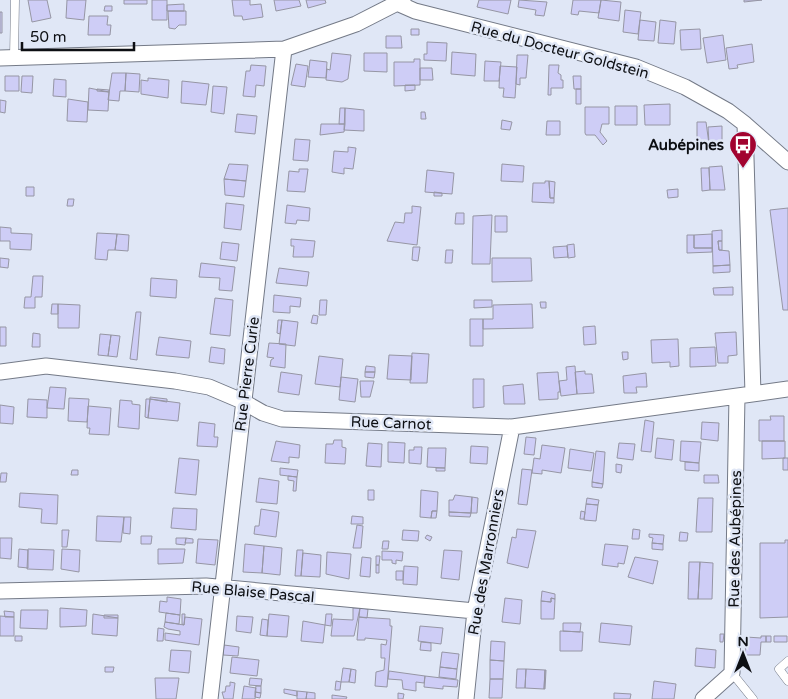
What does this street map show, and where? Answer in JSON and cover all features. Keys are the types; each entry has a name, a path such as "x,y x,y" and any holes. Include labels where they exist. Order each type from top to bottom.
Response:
{"street":[{"path":"7,58 284,49 356,24 401,2"},
{"name":"Rue du Docteur Goldstein","path":"401,2 416,11 636,67 685,87 745,124 788,162"},
{"name":"Rue Pierre Curie","path":"210,699 242,400 248,375 284,49"},
{"path":"745,124 753,394"},
{"name":"Rue Carnot","path":"0,372 46,366 192,384 209,387 242,400 263,413 282,419 512,427 788,389"},
{"name":"Rue des Aubépines","path":"732,673 737,396"},
{"name":"Rue des Marronniers","path":"466,699 475,611 512,427"},
{"name":"Rue Blaise Pascal","path":"0,591 206,586 221,589 475,611"},
{"path":"703,699 732,673"}],"lane":[{"path":"7,58 15,0"},
{"path":"788,661 778,669 788,681"},
{"path":"732,673 753,699"}],"building":[{"path":"28,0 47,0 51,18 32,22"},
{"path":"67,0 86,0 84,20 66,18"},
{"path":"124,0 147,0 147,4 124,4"},
{"path":"152,0 167,0 167,20 152,20"},
{"path":"232,0 250,0 250,5 261,4 263,17 243,20 242,16 234,16"},
{"path":"274,0 299,0 301,6 276,11"},
{"path":"306,0 325,0 326,3 308,8"},
{"path":"479,0 511,0 508,14 477,7"},
{"path":"519,0 547,2 544,16 535,15 536,10 518,7"},
{"path":"573,0 601,0 599,13 579,11 578,15 571,14"},
{"path":"601,0 621,2 619,21 598,18"},
{"path":"744,0 762,0 744,2"},
{"path":"184,4 184,11 167,11 167,5"},
{"path":"105,6 112,6 112,11 104,11"},
{"path":"625,10 641,12 638,34 623,32"},
{"path":"168,11 186,11 186,25 179,25 175,29 169,28"},
{"path":"0,12 2,12 2,33 0,33"},
{"path":"89,16 108,16 107,25 111,25 110,35 88,35"},
{"path":"640,20 656,22 654,41 638,40"},
{"path":"660,20 676,22 674,44 658,43"},
{"path":"411,29 419,29 419,35 411,35"},
{"path":"700,29 701,49 681,50 680,30"},
{"path":"723,35 726,60 707,63 703,38"},
{"path":"386,36 401,36 402,48 386,48"},
{"path":"427,42 447,43 446,61 424,60 424,54 427,54"},
{"path":"752,44 754,62 737,65 738,68 729,69 726,48"},
{"path":"452,52 476,54 475,76 451,74"},
{"path":"332,53 351,55 348,79 342,82 326,80 327,69 330,70"},
{"path":"364,53 387,53 387,72 364,71"},
{"path":"517,55 528,55 526,78 520,78 520,85 516,84"},
{"path":"414,59 420,59 420,85 394,86 394,62 414,62"},
{"path":"310,60 327,62 326,78 308,77"},
{"path":"485,61 501,62 499,81 484,81"},
{"path":"296,64 308,66 305,87 291,85"},
{"path":"251,65 266,66 264,86 256,85 255,97 243,96 246,71 250,71"},
{"path":"549,65 559,65 558,73 561,75 561,80 563,80 563,88 551,88 551,95 548,95"},
{"path":"500,66 517,67 515,98 503,97 504,88 499,88"},
{"path":"420,68 432,68 433,80 420,80"},
{"path":"112,73 126,73 125,91 120,91 119,101 108,100"},
{"path":"126,73 140,74 139,92 125,91"},
{"path":"5,76 19,76 19,91 5,91"},
{"path":"22,76 33,76 32,93 21,92"},
{"path":"573,76 581,76 581,89 574,89"},
{"path":"148,78 169,80 168,98 141,94 141,80 148,81"},
{"path":"54,79 66,80 66,97 53,96"},
{"path":"182,81 209,84 206,105 181,103"},
{"path":"405,85 415,85 415,90 405,91"},
{"path":"213,86 227,87 224,114 211,112"},
{"path":"89,88 109,92 108,111 88,110"},
{"path":"97,89 109,90 109,92 97,91"},
{"path":"576,89 581,89 581,104 576,104"},
{"path":"68,99 88,102 87,122 67,121"},
{"path":"0,100 6,101 5,113 0,112"},
{"path":"670,104 670,125 645,125 644,105"},
{"path":"615,106 637,106 637,125 615,125"},
{"path":"585,107 609,107 609,124 602,124 600,132 607,141 603,145 595,135 586,135 585,133"},
{"path":"340,108 345,108 345,124 339,124"},
{"path":"345,108 364,110 364,131 344,130"},
{"path":"421,112 425,112 426,119 421,119"},
{"path":"237,114 257,116 255,134 235,132"},
{"path":"502,120 512,122 510,130 501,129"},
{"path":"547,121 560,121 560,135 546,135"},
{"path":"697,122 706,122 709,144 697,144"},
{"path":"321,124 345,124 344,132 320,135"},
{"path":"722,126 722,144 709,144 708,127"},
{"path":"295,139 310,140 308,161 293,160"},
{"path":"348,147 356,148 353,169 344,168 344,174 332,172 334,151 348,152"},
{"path":"229,164 248,165 246,181 224,179"},
{"path":"502,164 524,166 523,182 501,181"},
{"path":"722,166 725,190 710,190 709,167"},
{"path":"701,168 709,168 710,190 702,191"},
{"path":"299,169 308,169 305,192 287,191 289,171 299,172"},
{"path":"427,170 454,173 452,194 425,192"},
{"path":"224,179 246,181 244,197 225,195"},
{"path":"545,181 549,181 550,198 554,198 554,203 532,202 533,183 545,183"},
{"path":"549,181 555,182 554,198 550,198"},
{"path":"26,187 34,187 34,196 26,196"},
{"path":"678,189 678,197 668,198 667,190"},
{"path":"434,192 442,193 442,196 434,196"},
{"path":"68,199 74,199 73,206 67,206"},
{"path":"226,203 244,205 241,230 224,228"},
{"path":"287,205 310,208 309,221 297,220 296,224 285,223"},
{"path":"412,206 421,207 417,245 387,241 395,222 404,223 405,213 412,213"},
{"path":"788,208 788,310 783,310 770,210"},
{"path":"456,213 464,213 464,224 455,224"},
{"path":"492,215 490,264 472,264 473,216"},
{"path":"495,216 507,216 507,232 495,232"},
{"path":"0,227 11,228 11,233 32,234 31,250 10,249 10,241 0,241"},
{"path":"722,230 722,241 718,241 719,250 729,251 730,265 713,266 712,231"},
{"path":"97,233 117,234 115,250 108,250 107,260 95,259"},
{"path":"117,234 129,235 128,251 115,250"},
{"path":"712,234 712,248 694,248 694,235"},
{"path":"687,235 694,235 694,248 712,248 712,252 687,253"},
{"path":"291,239 315,241 313,257 293,257 294,246 291,246"},
{"path":"718,241 722,241 722,250 719,250"},
{"path":"222,242 239,244 237,261 220,259"},
{"path":"574,244 575,257 568,258 567,245"},
{"path":"567,246 568,257 554,258 553,247"},
{"path":"413,247 420,247 418,261 412,260"},
{"path":"446,250 453,250 452,263 445,263"},
{"path":"0,258 9,259 8,268 0,267"},
{"path":"492,258 531,258 532,281 492,282"},
{"path":"201,263 235,267 232,291 219,290 220,278 199,277"},
{"path":"730,265 730,272 713,273 713,266"},
{"path":"279,268 309,272 307,286 276,283"},
{"path":"33,276 43,276 42,297 35,297 35,308 24,308 25,297 31,297"},
{"path":"151,278 177,280 176,298 150,296"},
{"path":"733,287 733,295 714,295 713,288"},
{"path":"274,295 301,298 300,307 290,306 290,313 273,312"},
{"path":"215,298 233,300 230,336 210,334"},
{"path":"320,300 327,300 326,315 319,315"},
{"path":"474,300 492,300 492,307 474,308"},
{"path":"540,302 546,302 546,308 541,308"},
{"path":"52,304 58,304 58,314 51,314"},
{"path":"58,304 80,305 79,328 58,328"},
{"path":"532,304 533,328 483,329 483,319 493,319 493,305"},
{"path":"136,312 141,312 137,360 130,359"},
{"path":"313,315 318,316 317,324 311,323"},
{"path":"470,319 483,319 483,346 470,346"},
{"path":"278,320 282,320 280,334 277,333"},
{"path":"282,320 298,322 295,346 279,344"},
{"path":"595,326 596,344 584,345 583,327"},
{"path":"0,327 6,327 6,346 0,346"},
{"path":"736,332 737,355 728,356 728,363 718,363 715,333"},
{"path":"33,333 40,334 40,347 32,347"},
{"path":"100,334 111,335 108,356 98,355"},
{"path":"111,335 120,336 117,357 108,356"},
{"path":"159,337 191,341 189,358 156,355"},
{"path":"678,339 679,366 670,367 670,362 652,363 651,340"},
{"path":"269,343 286,344 285,368 270,366 271,360 274,358 267,357"},
{"path":"211,347 225,349 224,364 209,362"},
{"path":"715,347 716,366 690,367 690,348"},
{"path":"622,352 628,352 628,359 623,360"},
{"path":"412,353 429,354 427,383 410,383"},
{"path":"389,355 412,356 411,380 387,379"},
{"path":"319,356 343,359 340,387 315,384"},
{"path":"366,366 375,367 375,372 365,372"},
{"path":"575,366 577,394 561,396 559,381 567,380 566,367"},
{"path":"585,371 585,374 592,374 594,393 577,394 575,372"},
{"path":"281,372 302,375 299,395 278,392"},
{"path":"365,372 375,372 374,378 365,377"},
{"path":"558,372 560,392 558,392 558,399 539,400 537,373"},
{"path":"646,373 647,387 636,387 637,393 624,393 623,376"},
{"path":"341,377 358,379 355,402 339,400"},
{"path":"473,379 484,379 484,407 473,408"},
{"path":"360,381 374,381 370,397 361,397"},
{"path":"523,384 525,404 504,404 503,386"},
{"path":"50,387 66,388 64,409 47,408"},
{"path":"150,397 167,399 167,402 150,399"},
{"path":"69,398 89,399 87,422 68,421"},
{"path":"28,399 47,400 47,418 27,417"},
{"path":"146,399 150,399 148,418 145,417"},
{"path":"150,399 180,403 178,421 148,418"},
{"path":"120,400 132,401 132,404 140,405 139,429 118,427"},
{"path":"0,405 14,407 13,424 0,423"},
{"path":"88,406 111,408 109,435 89,434 90,428 87,428"},
{"path":"770,416 784,416 784,441 759,441 759,420 771,420"},
{"path":"645,420 654,422 651,452 641,451"},
{"path":"199,422 215,424 214,437 218,437 217,447 197,446"},
{"path":"702,422 719,423 718,441 701,439"},
{"path":"526,437 536,438 534,455 524,454"},
{"path":"657,438 674,440 672,460 655,458"},
{"path":"334,440 342,440 342,447 346,448 345,464 325,463 326,444 333,444"},
{"path":"276,441 300,445 299,458 289,457 289,463 271,461"},
{"path":"681,441 701,442 699,463 680,461"},
{"path":"762,441 785,441 785,458 762,459"},
{"path":"388,442 405,443 404,463 388,462"},
{"path":"368,443 382,444 381,467 366,466"},
{"path":"619,443 635,444 633,460 617,458"},
{"path":"542,445 565,448 561,473 542,470 542,474 532,473 534,458 540,459"},
{"path":"471,446 488,447 487,464 470,463"},
{"path":"414,447 422,447 421,464 409,463 409,450 414,450"},
{"path":"428,448 446,448 445,468 427,467"},
{"path":"570,449 594,453 591,471 568,468"},
{"path":"596,451 605,452 603,484 592,482"},
{"path":"179,458 199,460 196,495 175,493"},
{"path":"783,458 788,458 788,470 783,470"},
{"path":"685,462 699,463 699,471 685,470"},
{"path":"616,464 622,465 621,473 616,472"},
{"path":"280,468 298,470 297,477 280,475"},
{"path":"436,468 445,468 445,471 436,471"},
{"path":"522,469 532,470 527,505 518,504"},
{"path":"72,470 78,470 78,475 71,475"},
{"path":"1,473 7,473 6,482 0,482"},
{"path":"704,475 718,475 719,483 704,483"},
{"path":"288,476 297,477 296,491 293,491 294,481 288,480"},
{"path":"259,478 279,481 277,504 256,502"},
{"path":"592,482 603,484 602,488 592,487"},
{"path":"368,490 374,490 374,500 368,500"},
{"path":"421,490 438,492 437,511 432,511 431,518 420,517"},
{"path":"20,493 58,495 57,524 41,523 42,509 19,507"},
{"path":"455,495 472,497 471,513 449,512 449,500 453,500"},
{"path":"472,497 478,498 477,513 471,513"},
{"path":"587,498 599,500 598,505 586,504"},
{"path":"698,498 713,498 712,532 696,532"},
{"path":"586,504 598,505 596,521 584,520"},
{"path":"173,508 197,509 196,530 171,528"},
{"path":"261,509 279,512 276,537 254,534 255,526 259,526"},
{"path":"432,511 437,511 436,518 431,518"},
{"path":"581,511 585,512 584,519 580,519"},
{"path":"449,512 471,513 470,517 449,516"},
{"path":"97,516 124,517 121,542 96,541"},
{"path":"352,516 363,517 363,524 351,524"},
{"path":"124,517 131,517 130,534 123,533"},
{"path":"357,525 363,526 361,548 353,548"},
{"path":"517,529 536,531 528,568 507,563 512,537 516,538"},
{"path":"633,529 640,530 639,539 632,539"},
{"path":"62,530 69,530 67,547 62,547"},
{"path":"403,530 419,531 418,541 402,540"},
{"path":"680,532 688,533 687,541 679,541"},
{"path":"649,534 664,535 663,544 652,543 653,538 649,537"},
{"path":"427,535 432,537 430,541 425,538"},
{"path":"141,536 152,536 151,544 141,544"},
{"path":"0,538 12,538 11,559 0,558"},
{"path":"176,538 186,538 185,545 176,544"},
{"path":"186,538 193,539 193,543 185,543"},
{"path":"198,539 218,540 215,565 196,563"},
{"path":"785,540 788,540 788,617 760,618 760,543 785,543"},
{"path":"383,541 389,541 388,549 382,549"},
{"path":"652,543 663,544 663,550 652,549"},
{"path":"245,544 264,546 262,573 243,572"},
{"path":"605,544 628,546 624,564 618,563 618,567 602,565"},
{"path":"264,546 282,548 280,575 262,573"},
{"path":"19,549 28,550 28,568 18,567"},
{"path":"28,549 54,550 53,570 27,569"},
{"path":"62,549 80,550 79,572 61,569"},
{"path":"158,549 185,549 183,563 158,564"},
{"path":"297,550 303,550 301,576 295,576"},
{"path":"444,550 462,551 459,580 441,578"},
{"path":"382,551 403,552 402,561 396,560 396,564 392,563 392,560 382,560"},
{"path":"327,552 351,554 349,579 326,574"},
{"path":"303,553 321,555 320,577 301,576"},
{"path":"376,556 380,556 379,565 376,565"},
{"path":"362,557 371,558 370,577 360,576"},
{"path":"635,557 658,561 653,584 628,577"},
{"path":"689,562 700,562 698,599 688,599"},
{"path":"700,562 713,563 712,599 698,599"},
{"path":"376,565 379,565 379,573 376,573"},
{"path":"404,566 418,567 417,585 403,584"},
{"path":"396,571 403,571 403,580 396,580"},
{"path":"542,591 555,594 555,599 551,598 551,602 541,601"},
{"path":"167,597 181,599 180,615 159,612 160,601 167,602"},
{"path":"505,598 522,600 520,624 502,622"},
{"path":"551,598 555,599 554,619 541,619 541,601 551,602"},
{"path":"60,608 87,610 86,626 60,627"},
{"path":"353,608 360,608 354,636 331,636 333,619 353,620"},
{"path":"360,608 368,609 367,618 359,617"},
{"path":"21,610 48,610 47,629 20,628"},
{"path":"4,611 14,612 14,617 5,617"},
{"path":"166,613 180,615 179,624 165,622"},
{"path":"93,614 118,618 117,636 92,634"},
{"path":"182,614 185,614 184,625 182,624"},
{"path":"269,614 289,616 287,637 267,636"},
{"path":"326,614 332,614 331,626 325,625"},
{"path":"104,615 118,615 118,618 104,618"},
{"path":"0,616 14,617 14,636 0,636"},
{"path":"237,616 253,617 251,633 236,631"},
{"path":"185,617 202,619 199,645 165,640 165,633 180,635 180,631 164,627 165,622 184,625"},
{"path":"359,617 390,619 390,626 392,626 387,687 375,686 376,672 384,670 385,658 381,658 381,644 386,645 387,640 365,638 365,640 357,640"},
{"path":"262,619 268,620 267,636 260,635"},
{"path":"303,621 325,625 323,643 301,641"},
{"path":"563,623 581,623 580,632 563,631"},
{"path":"601,623 632,626 630,645 599,642"},
{"path":"420,626 443,628 441,644 418,641"},
{"path":"158,628 164,629 163,641 157,641"},
{"path":"560,631 583,632 582,651 560,651"},
{"path":"720,634 724,634 723,642 720,642"},
{"path":"15,636 22,636 22,641 15,641"},
{"path":"761,636 766,636 766,642 761,642 760,655 745,655 746,637 761,638"},
{"path":"766,636 771,636 771,642 766,642"},
{"path":"774,636 787,636 787,642 774,642"},
{"path":"491,641 505,642 504,661 490,660"},
{"path":"421,642 431,643 431,651 420,650"},
{"path":"224,645 239,647 238,656 223,655"},
{"path":"696,648 716,650 715,668 695,666"},
{"path":"171,650 191,651 189,673 169,671"},
{"path":"442,652 459,654 457,669 440,667"},
{"path":"232,657 259,660 257,676 230,673"},
{"path":"490,660 504,661 503,679 490,679"},
{"path":"105,667 114,667 113,672 105,672"},
{"path":"440,667 457,669 456,679 439,677"},
{"path":"343,668 351,669 349,682 341,682"},
{"path":"351,669 356,670 355,683 349,682"},
{"path":"517,669 526,669 525,688 516,688"},
{"path":"526,669 545,670 544,689 525,688"},
{"path":"545,670 546,670 544,689"},
{"path":"389,671 425,676 424,683 416,682 416,691 403,689 402,680 388,679"},
{"path":"425,676 458,680 457,687 443,686 443,689 424,687"},
{"path":"155,678 179,678 176,699 156,699"},
{"path":"250,678 262,679 261,686 249,685"},
{"path":"490,679 503,679 502,698 489,698"},
{"path":"336,681 341,682 340,690 335,690"},
{"path":"654,681 676,684 674,699 652,699"},
{"path":"230,682 235,683 233,699 224,699 222,692 225,692 226,686 230,686"},
{"path":"244,686 256,688 255,699 242,699"},
{"path":"256,686 261,686 261,693 255,692"},
{"path":"284,689 297,691 297,696 284,693"},
{"path":"297,691 307,692 306,699 297,699"},
{"path":"255,692 261,693 260,698 255,697"},
{"path":"307,692 315,693 315,699 306,699"},
{"path":"398,693 404,694 403,699 398,699"},
{"path":"614,693 631,694 630,699 614,699"},
{"path":"332,695 347,697 346,699 332,699"}],"place":[{"name":"Aubépines","path":"743,169"}]}
